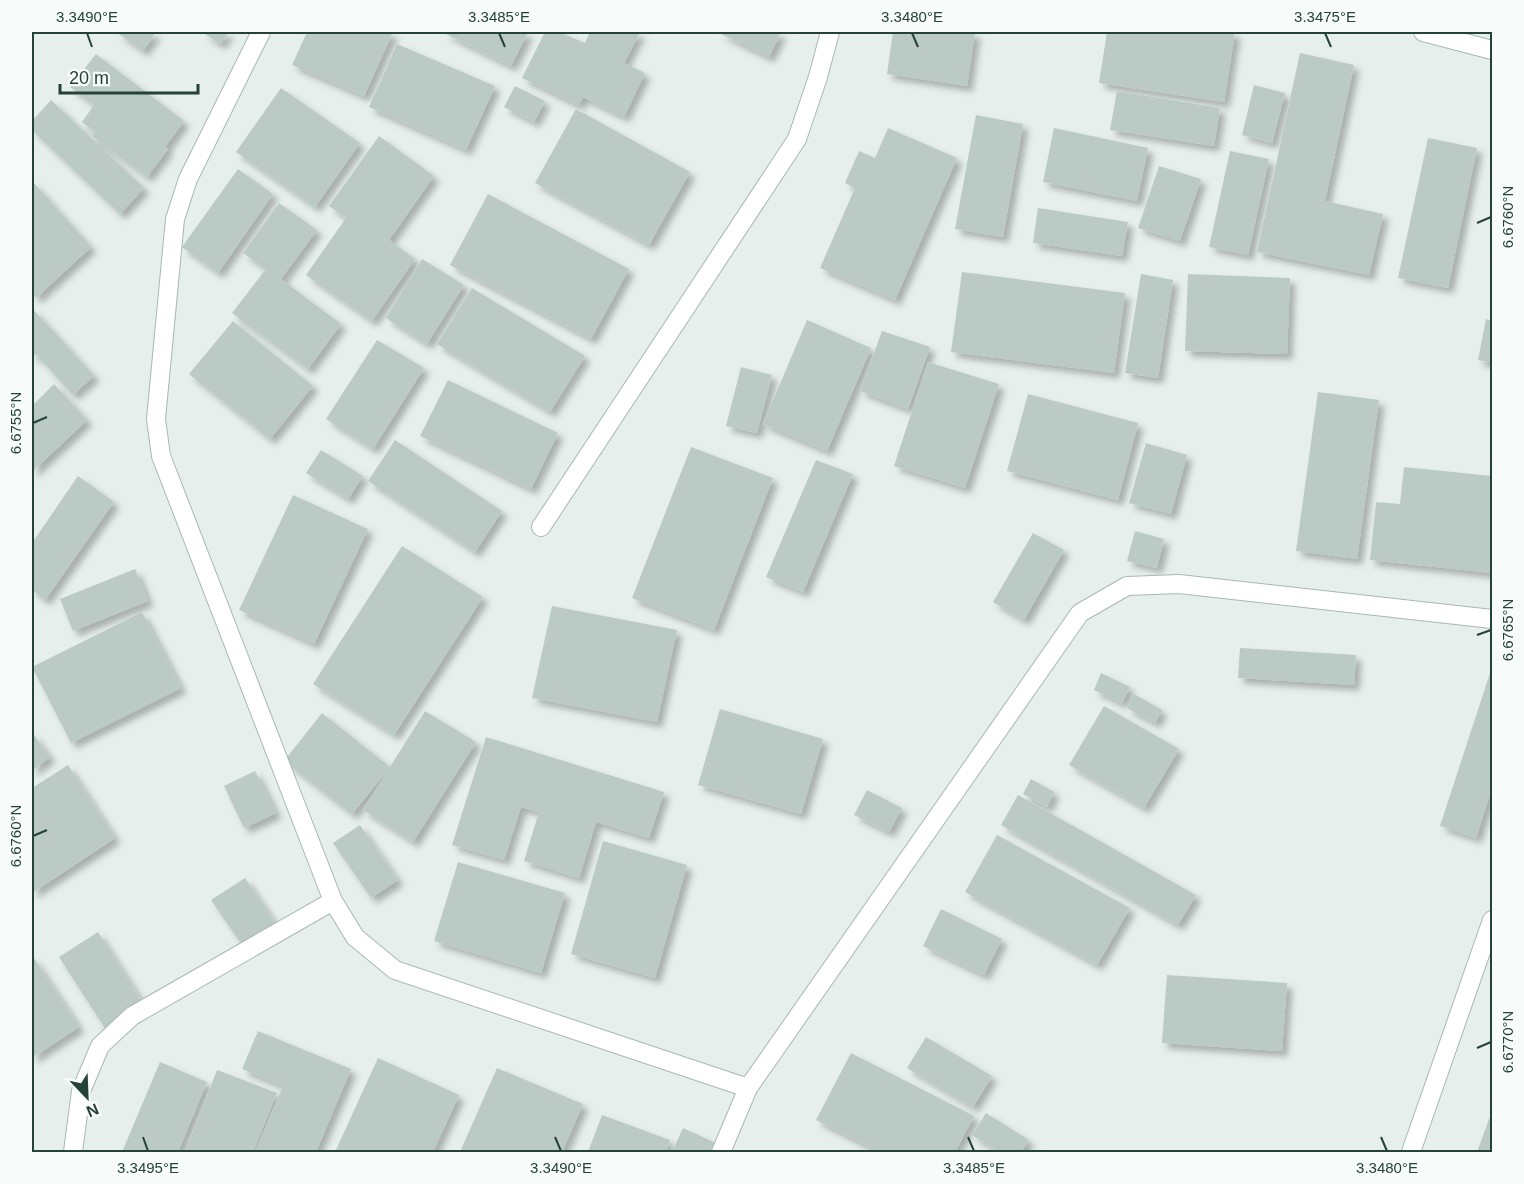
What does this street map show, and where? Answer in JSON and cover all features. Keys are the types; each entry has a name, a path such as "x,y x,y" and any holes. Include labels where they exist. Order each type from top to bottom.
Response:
{"street":[{"path":"261,32 188,179 175,219 156,419 161,456 333,901 355,937 395,970 748,1088"},
{"path":"541,526 797,139 830,32"},
{"path":"1424,32 1492,50"},
{"path":"720,1152 748,1088 1080,613 1127,586 1179,584 1492,619"},
{"path":"72,1152 81,1091 100,1046 132,1016 333,901"},
{"path":"1411,1152 1492,924"}],"building":[{"path":"116,32 156,32 143,51"},
{"path":"202,32 229,32 220,44"},
{"path":"307,32 393,32 364,96 292,65"},
{"path":"442,32 528,32 511,66"},
{"path":"545,32 559,32 585,43 590,32 640,32 624,63 645,73 624,117 583,97 579,105 522,78"},
{"path":"717,32 781,32 769,57"},
{"path":"893,32 975,32 967,86 887,74"},
{"path":"1107,32 1235,32 1224,102 1099,83"},
{"path":"397,44 495,86 466,150 369,107"},
{"path":"1300,53 1354,65 1325,201 1383,214 1369,275 1257,252"},
{"path":"96,54 184,121 165,147 168,149 147,177 92,136 95,132 82,122 94,105 70,87"},
{"path":"1254,85 1285,93 1272,143 1242,135"},
{"path":"515,86 545,101 534,122 504,107"},
{"path":"281,88 360,143 315,207 236,152"},
{"path":"1117,91 1220,108 1214,146 1110,130"},
{"path":"51,100 144,188 120,214 32,130 32,121"},
{"path":"576,109 690,172 649,245 535,183"},
{"path":"976,115 1023,124 1003,237 955,229"},
{"path":"888,128 957,158 895,300 820,268 855,188 845,183 859,151 875,158"},
{"path":"1054,128 1148,148 1137,201 1043,182"},
{"path":"379,136 434,176 389,240 415,259 372,321 306,275 346,218 329,206"},
{"path":"1428,138 1477,148 1448,288 1398,278"},
{"path":"1230,151 1269,159 1248,255 1209,247"},
{"path":"1159,166 1201,179 1180,241 1138,228"},
{"path":"238,169 273,194 218,273 182,247"},
{"path":"32,181 91,247 36,298 32,293"},
{"path":"488,194 629,269 591,339 450,265"},
{"path":"279,203 317,230 281,279 341,324 308,369 232,313 266,269 243,253"},
{"path":"1038,208 1128,222 1122,256 1033,243"},
{"path":"422,259 464,285 427,344 386,318"},
{"path":"962,272 1125,293 1114,373 951,352"},
{"path":"1141,274 1173,280 1158,378 1125,373"},
{"path":"1188,274 1290,278 1287,354 1185,351"},
{"path":"472,288 585,356 550,412 437,344"},
{"path":"32,308 94,376 73,395 36,354 32,359"},
{"path":"1486,319 1492,321 1492,363 1478,360"},
{"path":"807,320 871,348 827,451 763,424"},
{"path":"233,321 313,386 270,439 189,374"},
{"path":"882,331 930,347 908,409 860,391"},
{"path":"377,340 424,368 373,449 326,419"},
{"path":"928,362 999,384 965,488 894,466"},
{"path":"741,367 772,375 757,433 726,426"},
{"path":"448,380 558,433 531,489 420,436"},
{"path":"54,384 87,420 32,472 32,406"},
{"path":"1318,392 1379,400 1357,559 1296,551"},
{"path":"1028,394 1138,423 1118,500 1007,471"},
{"path":"395,440 502,511 475,552 368,481"},
{"path":"1146,443 1187,455 1171,514 1129,503"},
{"path":"691,447 773,478 714,630 632,598"},
{"path":"321,450 363,476 348,499 306,473"},
{"path":"816,460 853,474 803,592 766,577"},
{"path":"1404,467 1492,476 1492,573 1370,560 1376,502 1400,504"},
{"path":"78,476 114,502 45,600 32,590 32,543"},
{"path":"293,495 368,529 314,644 239,610"},
{"path":"1135,531 1164,539 1157,568 1127,561"},
{"path":"1033,533 1064,550 1024,620 993,602"},
{"path":"402,546 483,597 394,735 313,684"},
{"path":"135,569 148,601 73,631 60,599"},
{"path":"552,606 677,630 657,722 532,698"},
{"path":"142,612 181,688 71,743 32,667"},
{"path":"1240,648 1356,655 1354,685 1238,678"},
{"path":"1101,673 1130,687 1122,703 1094,690"},
{"path":"1490,673 1492,674 1492,788 1476,838 1440,826"},
{"path":"1134,694 1162,710 1155,723 1127,708"},
{"path":"1104,706 1179,749 1144,808 1069,765"},
{"path":"720,709 823,739 801,814 698,785"},
{"path":"425,711 476,742 413,842 363,810"},
{"path":"322,713 390,767 352,814 284,761"},
{"path":"32,732 50,757 32,771"},
{"path":"486,737 664,792 649,838 596,822 579,878 524,861 539,812 521,807 504,860 452,845"},
{"path":"68,765 115,838 32,893 32,788"},
{"path":"255,771 276,813 244,828 224,786"},
{"path":"1031,779 1054,792 1047,807 1023,794"},
{"path":"867,790 902,808 889,832 854,815"},
{"path":"1018,795 1196,895 1178,925 1001,825"},
{"path":"360,825 398,880 371,898 333,843"},
{"path":"997,835 1130,908 1097,965 965,892"},
{"path":"603,841 687,865 655,978 571,954"},
{"path":"458,862 565,893 541,973 434,941"},
{"path":"245,878 275,923 242,945 211,900"},
{"path":"941,909 1002,939 984,975 923,946"},
{"path":"98,932 144,1005 106,1030 59,957"},
{"path":"32,955 79,1027 32,1058"},
{"path":"1167,975 1287,983 1282,1051 1162,1043"},
{"path":"258,1031 351,1069 316,1152 255,1152 283,1086 242,1069"},
{"path":"926,1037 992,1076 973,1107 907,1068"},
{"path":"851,1053 974,1116 955,1152 880,1152 816,1120"},
{"path":"378,1058 459,1095 433,1152 335,1152"},
{"path":"160,1062 207,1082 178,1152 122,1152"},
{"path":"497,1068 583,1104 562,1152 460,1152"},
{"path":"217,1070 277,1093 253,1152 185,1152"},
{"path":"1492,1111 1492,1152 1477,1152"},
{"path":"986,1113 1029,1140 1021,1152 999,1152 972,1135"},
{"path":"602,1115 670,1140 666,1152 588,1152"},
{"path":"683,1128 718,1144 715,1152 672,1152"}]}
